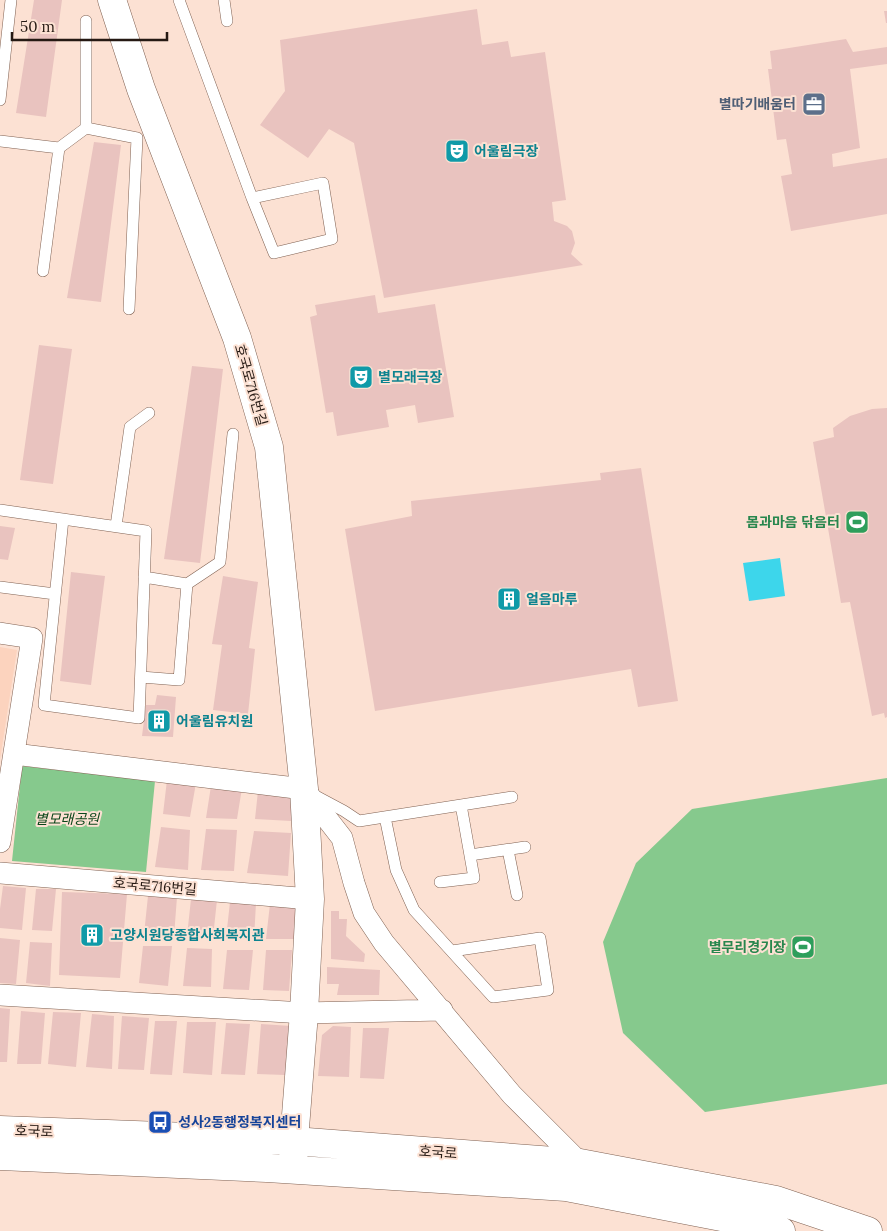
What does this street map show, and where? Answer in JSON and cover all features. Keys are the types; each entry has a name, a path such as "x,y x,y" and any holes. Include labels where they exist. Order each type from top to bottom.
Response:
{"main road":[{"name":"호국로716번길","path":"112,0 141,89 237,338 269,447 304,790 310,899 293,1169"},
{"name":"호국로","path":"0,1130 294,1140 580,1163 776,1200 868,1231"},
{"name":"호국로","path":"0,1156 293,1169 566,1187 764,1225 781,1231"}],"street":[{"path":"0,633 32,638 0,842"},
{"path":"14,754 304,790 342,838 364,912 384,943 512,1095 580,1163"},
{"name":"호국로716번길","path":"0,873 310,899"},
{"path":"0,995 304,1013 442,1010"}],"lane":[{"path":"0,100 11,0"},
{"path":"179,0 252,198 274,253 332,239 324,183 252,198"},
{"path":"224,0 227,21"},
{"path":"86,21 86,128"},
{"path":"0,140 59,148 86,128 137,138 129,309"},
{"path":"43,271 59,148"},
{"path":"116,526 130,427 150,413"},
{"path":"144,577 187,584 220,562 232,434"},
{"path":"0,510 63,518 146,531 139,718 44,705 63,518"},
{"path":"141,677 179,680 187,584"},
{"path":"0,586 55,594"},
{"path":"304,790 344,810 359,821 512,796"},
{"path":"440,882 474,878 461,805"},
{"path":"385,817 396,870 414,910 493,997 548,990 540,938 452,951"},
{"path":"470,855 525,847"},
{"path":"508,850 517,895"}],"shaded area":[{"path":"0,647 17,650 0,760"}],"green space":[{"name":"별모래공원","path":"22,766 155,781 146,872 12,861"},
{"path":"887,778 887,1084 705,1112 623,1033 603,942 636,863 692,809"}],"water":[{"path":"780,558 785,596 749,601 743,563"}],"building":[{"path":"34,0 62,0 46,117 16,113"},
{"name":"어울림극장","path":"477,9 482,45 508,41 511,57 545,52 566,200 552,202 554,221 567,226 572,231 575,243 571,254 583,265 384,298 354,143 329,129 308,158 260,125 285,91 280,40"},
{"path":"884,11 887,11 887,23 886,23"},
{"name":"별따기배움터","path":"846,39 853,52 887,47 887,64 850,69 860,148 832,154 833,167 887,158 887,214 791,231 781,176 792,174 786,139 777,140 768,69 772,69 770,51"},
{"path":"94,142 121,145 101,302 67,298"},
{"name":"별모래극장","path":"375,295 378,313 435,304 454,417 418,423 415,405 386,410 389,427 337,436 333,412 326,413 310,317 317,315 315,305"},
{"path":"39,345 72,349 53,484 20,480"},
{"path":"192,366 223,369 200,563 164,559"},
{"name":"몸과마음 닦음터","path":"887,408 887,717 885,718 884,713 872,716 850,602 841,603 813,442 834,437 833,428 850,416 872,409"},
{"name":"얼음마루","path":"641,468 678,701 638,707 631,669 375,711 345,529 412,516 411,501 601,480 600,473"},
{"path":"0,526 15,528 8,560 0,559"},
{"path":"71,572 105,576 91,685 60,681"},
{"path":"223,576 258,582 249,648 255,649 248,714 213,710 222,645 212,644"},
{"name":"어울림유치원","path":"157,695 176,697 173,737 142,736 146,705 155,705"},
{"path":"167,780 196,783 190,817 163,814"},
{"path":"211,786 242,788 237,819 206,818"},
{"path":"258,791 292,793 291,821 255,819"},
{"path":"161,827 190,830 188,870 155,867"},
{"path":"206,829 237,830 234,871 201,870"},
{"path":"254,831 291,833 288,876 247,873"},
{"path":"3,886 26,888 22,930 0,928"},
{"path":"36,889 56,889 52,931 32,930"},
{"name":"고양시원당종합사회복지관","path":"62,892 127,894 120,978 59,975"},
{"path":"148,896 177,897 174,936 144,934"},
{"path":"191,899 217,900 213,937 187,936"},
{"path":"230,902 256,903 254,939 226,938"},
{"path":"270,904 297,906 295,939 266,939"},
{"path":"331,911 339,911 339,919 347,919 346,936 365,954 364,962 331,959"},
{"path":"0,938 20,940 16,984 0,983"},
{"path":"30,942 52,943 50,986 26,983"},
{"path":"143,946 172,946 168,986 139,983"},
{"path":"187,948 212,949 211,987 183,986"},
{"path":"227,950 253,950 249,990 223,989"},
{"path":"266,950 292,950 289,991 263,990"},
{"path":"327,967 380,970 379,995 337,995 339,984 327,984"},
{"path":"0,1008 10,1009 7,1062 0,1062"},
{"path":"21,1011 45,1013 41,1064 17,1064"},
{"path":"53,1012 81,1013 76,1067 48,1064"},
{"path":"92,1014 114,1016 112,1069 86,1067"},
{"path":"122,1016 149,1018 144,1070 118,1069"},
{"path":"155,1021 177,1021 172,1075 150,1074"},
{"path":"187,1022 216,1022 212,1075 183,1073"},
{"path":"226,1023 250,1024 245,1075 221,1074"},
{"path":"261,1024 291,1026 285,1075 257,1074"},
{"path":"333,1026 351,1027 349,1077 318,1076 322,1035"},
{"path":"363,1028 389,1028 384,1079 360,1078"}],"place":[{"name":"별따기배움터","path":"814,104"},
{"name":"어울림극장","path":"457,151"},
{"name":"별모래극장","path":"361,377"},
{"name":"몸과마음 닦음터","path":"857,522"},
{"name":"얼음마루","path":"509,599"},
{"name":"어울림유치원","path":"159,721"},
{"name":"고양시원당종합사회복지관","path":"92,935"},
{"name":"별무리경기장","path":"803,947"},
{"name":"성사2동행정복지센터","path":"160,1122"}]}
